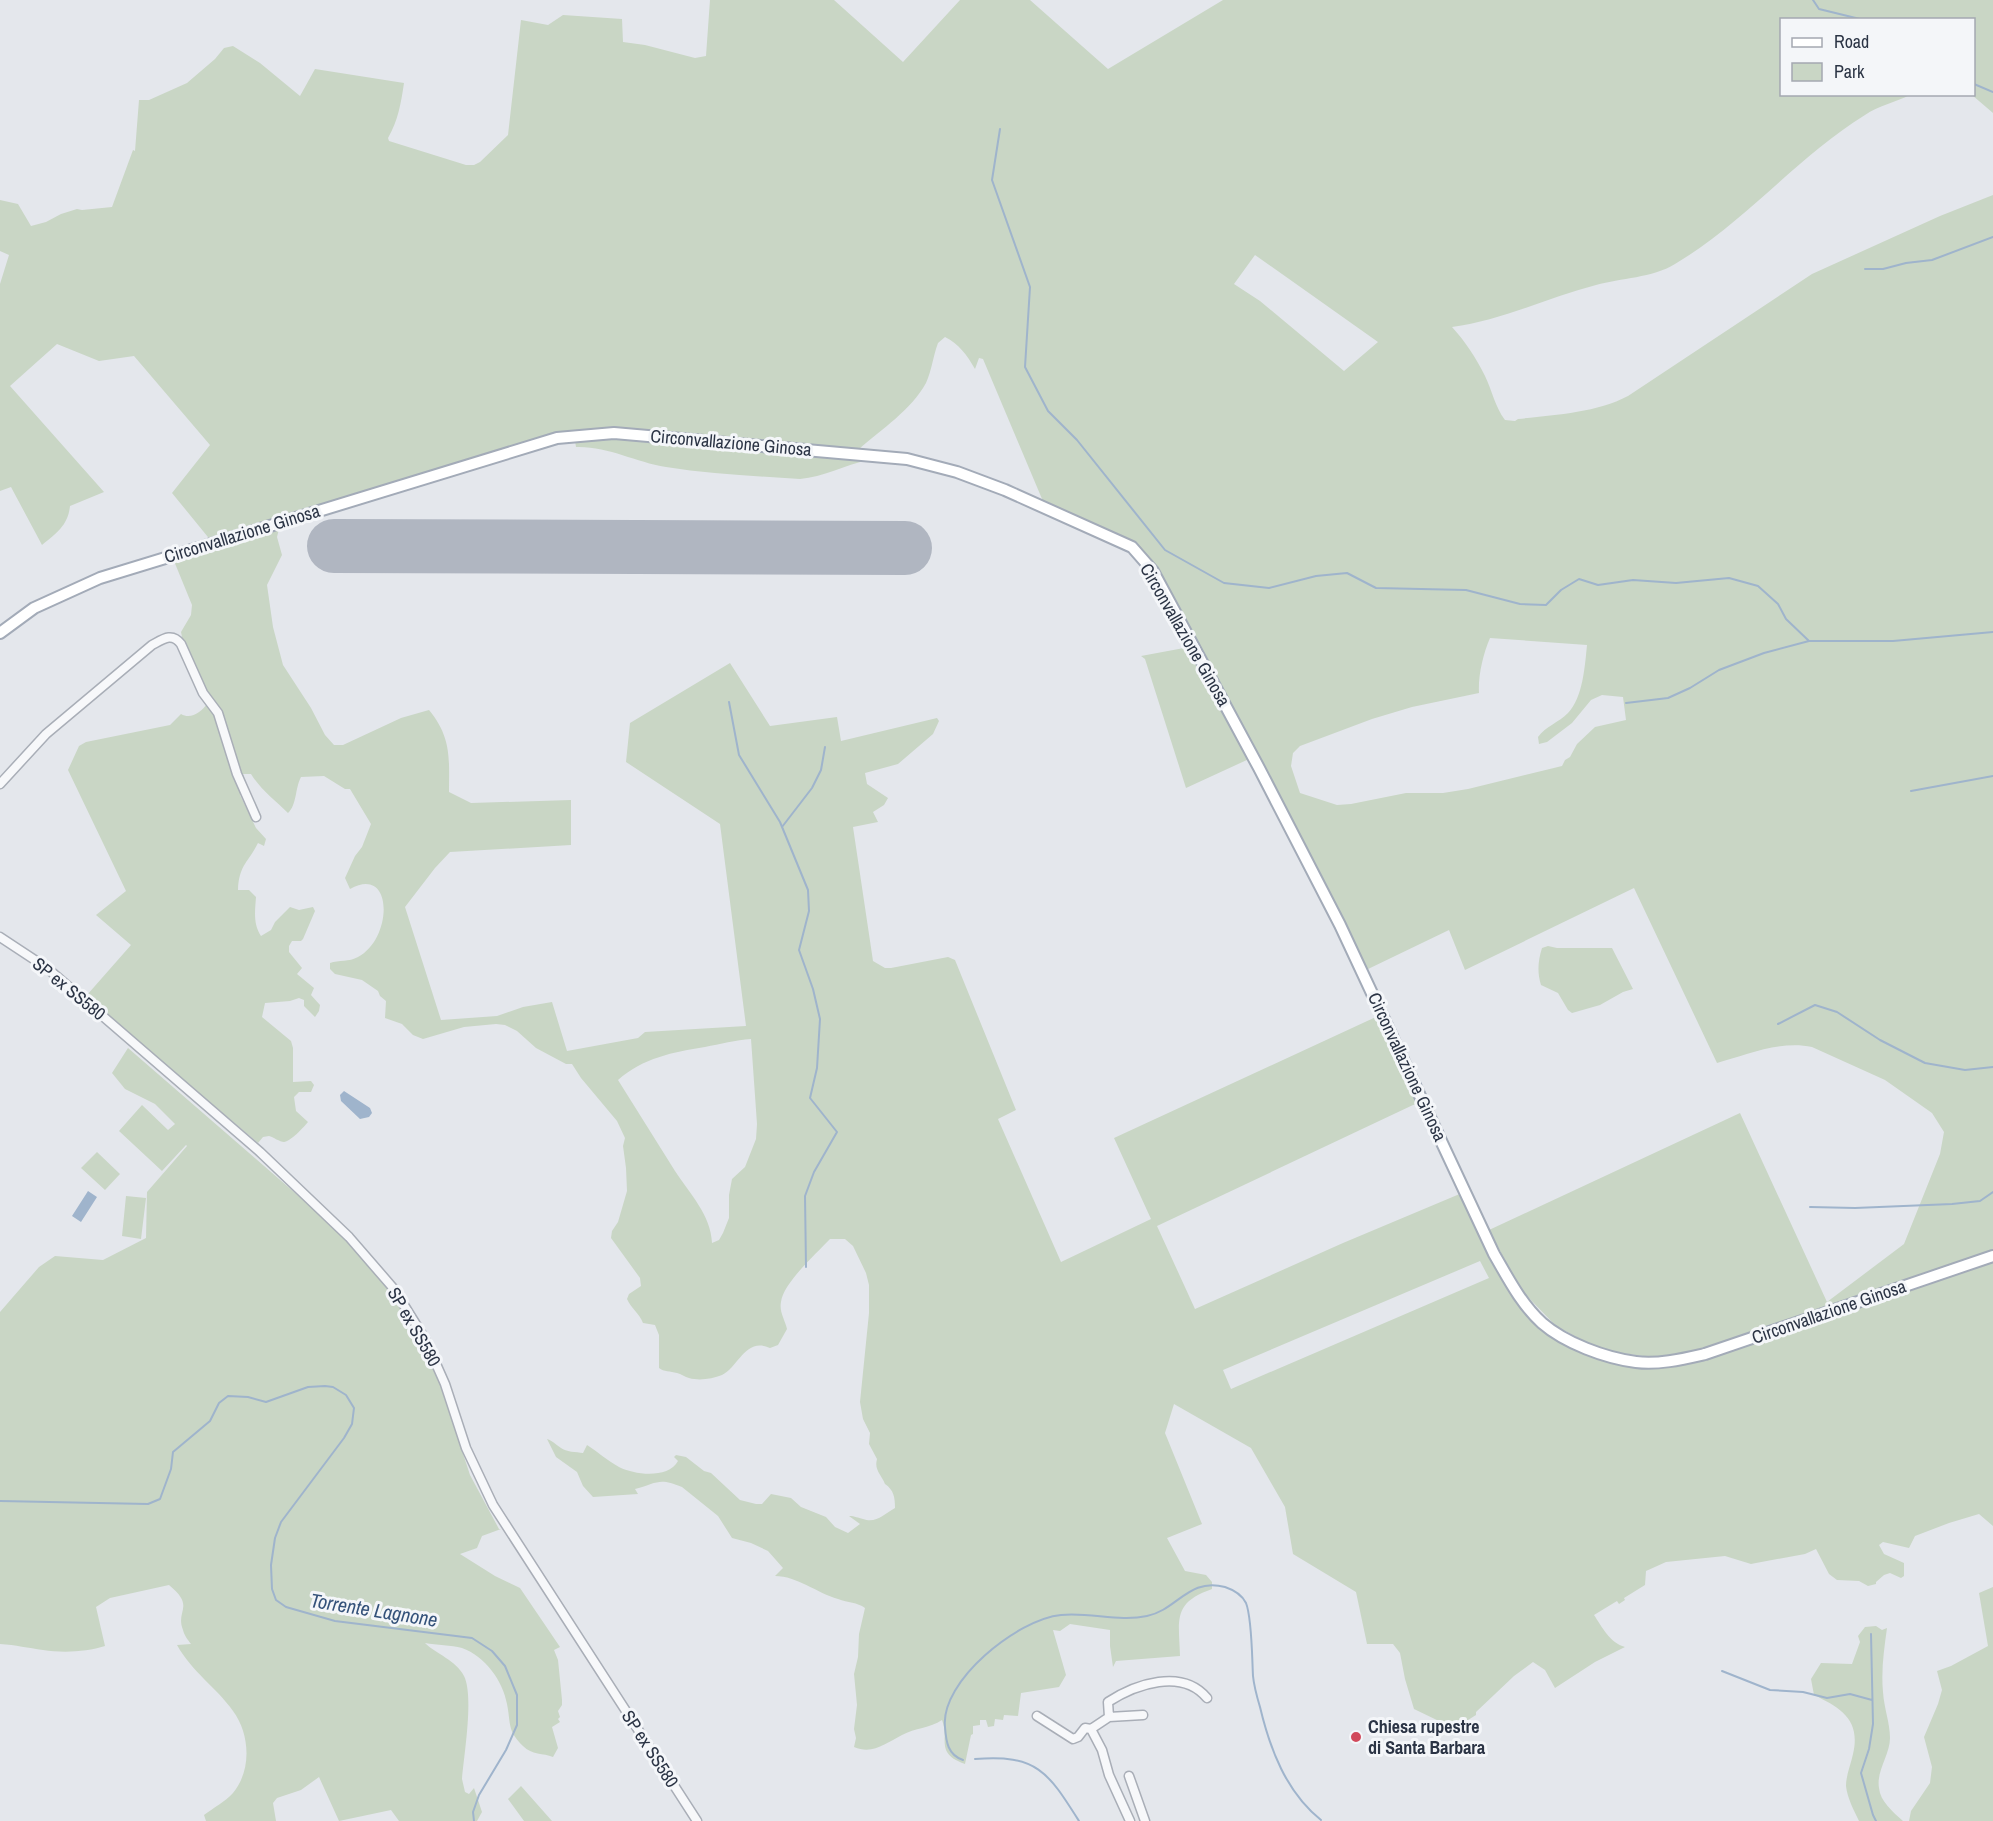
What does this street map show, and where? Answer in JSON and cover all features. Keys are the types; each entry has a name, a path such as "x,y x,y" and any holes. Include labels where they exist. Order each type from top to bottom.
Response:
{"main road":[{"name":"Circonvallazione Ginosa","path":"0,633 34,608 100,578 557,438 614,433 907,459 957,471 1132,547 1153,571 1340,925 1494,1254 1516,1293 1542,1323 1569,1340 1600,1354 1637,1363 1670,1361 1705,1354 1993,1256"}],"street":[{"path":"0,784 46,734 152,645 168,636 177,638 181,644 202,693 218,713 237,774 255,818"},
{"name":"SP ex SS580","path":"0,937 47,968 260,1152 349,1237 394,1289 425,1339 445,1384 466,1448 493,1504 697,1821"},
{"path":"1109,1717 1108,1702 1140,1686 1170,1681 1192,1686 1207,1698"},
{"path":"1091,1730 1109,1717 1143,1715"},
{"path":"1037,1716 1073,1739 1078,1737 1085,1728 1091,1730 1102,1750 1109,1775 1130,1821"},
{"path":"1130,1776 1145,1821"}],"green space":[{"path":"710,0 834,0 903,62 960,0 1030,0 1108,69 1223,0 1993,0 1993,113 1973,96 1975,96 1975,18 1780,18 1780,96 1908,96 1870,112 1840,132 1700,248 1666,269 1596,285 1507,314 1452,327 1478,363 1505,420 1515,421 1588,410 1628,396 1812,274 1940,216 1993,195 1993,1253 1713,1346 1657,1358 1601,1350 1556,1326 1520,1289 1489,1230 1740,1113 1827,1302 1904,1244 1940,1154 1944,1132 1932,1113 1885,1080 1812,1047 1788,1045 1776,1047 1717,1063 1634,888 1465,970 1449,930 1366,970 1152,563 1045,506 983,359 979,358 975,369 962,350 945,337 938,343 928,378 920,393 896,419 859,449 859,452 594,431 212,542 172,493 210,445 134,356 99,361 57,344 10,386 104,492 70,506 64,524 42,545 11,487 0,491 0,284 9,255 0,251 0,200 18,204 31,226 77,209 112,207 133,150 135,151 139,100 149,100 187,83 215,59 224,48 233,46 260,63 300,96 315,69 404,83 399,112 388,138 389,141 466,165 474,165 508,135 521,20 548,25 563,15 622,19 623,42 645,45 695,58 706,56","holes":["1255,255 1378,342 1344,371 1260,301 1234,284","1490,638 1587,645 1577,699 1568,713 1541,733 1538,737 1539,744 1547,742 1572,723 1591,700 1602,695 1623,697 1626,720 1595,727 1577,744 1562,766 1468,789 1443,793 1406,793 1351,804 1337,805 1300,793 1291,766 1293,753 1300,746 1372,719 1412,707 1479,693 1479,679"]},
{"path":"610,438 868,460 800,479 655,465 599,449 576,447 575,441"},
{"path":"279,529 277,537 282,555 267,585 273,627 283,665 311,708 325,735 334,745 343,745 401,718 429,710 442,730 448,749 449,792 471,803 571,800 571,845 450,852 405,907 441,1020 497,1016 523,1007 552,1002 567,1051 638,1038 645,1032 746,1026 720,824 626,762 630,723 730,663 770,726 837,717 841,741 937,718 939,721 933,734 898,764 865,773 867,784 888,798 884,805 873,812 878,822 853,827 873,961 885,968 891,968 948,957 955,960 1016,1110 998,1119 1061,1262 1151,1219 1114,1138 1378,1016 1419,1104 1157,1226 1195,1309 1462,1193 1532,1316 1604,1359 1708,1357 1993,1262 1993,1526 1979,1514 1915,1536 1909,1548 1883,1542 1879,1545 1884,1554 1904,1563 1904,1576 1901,1578 1890,1573 1884,1575 1876,1584 1868,1586 1859,1581 1837,1580 1829,1574 1816,1549 1805,1554 1751,1564 1725,1556 1666,1562 1646,1571 1645,1585 1624,1598 1625,1600 1619,1604 1617,1601 1594,1615 1611,1638 1625,1647 1595,1662 1555,1688 1545,1670 1533,1662 1514,1676 1476,1712 1476,1715 1460,1725 1443,1723 1414,1709 1400,1653 1393,1644 1367,1644 1356,1592 1293,1554 1285,1507 1251,1448 1174,1404 1165,1433 1202,1524 1167,1538 1185,1571 1206,1575 1212,1582 1212,1589 1199,1594 1184,1607 1179,1623 1180,1656 1116,1661 1113,1667 1110,1630 1070,1624 1060,1631 1053,1630 1066,1675 1059,1687 1021,1693 1018,1716 1004,1715 1003,1720 995,1719 994,1726 988,1727 986,1720 980,1720 980,1725 973,1726 965,1764 955,1760 946,1750 942,1720 873,1749 854,1747 857,1705 854,1674 865,1608 791,1579 775,1576 783,1568 768,1551 732,1538 718,1516 682,1487 668,1482 658,1482 635,1489 638,1494 593,1497 583,1486 577,1472 556,1457 547,1439 571,1452 583,1453 587,1445 619,1467 634,1472 651,1474 667,1471 678,1461 674,1457 676,1455 686,1457 704,1471 711,1473 740,1500 762,1504 771,1494 791,1498 801,1507 826,1517 835,1527 848,1533 860,1524 849,1516 872,1520 895,1508 892,1492 877,1469 877,1459 869,1444 870,1433 863,1419 860,1402 869,1313 869,1285 853,1246 845,1239 830,1239 794,1277 783,1294 781,1302 781,1313 787,1329 778,1345 770,1348 754,1346 743,1354 728,1371 710,1378 693,1379 659,1368 659,1335 655,1325 643,1323 627,1299 629,1294 641,1286 640,1278 611,1238 627,1191 623,1146 625,1138 617,1121 572,1064 566,1064 536,1048 517,1031 505,1025 464,1027 423,1039 413,1035 402,1024 385,1018 386,1001 378,991 362,980 335,974 330,969 330,963 355,959 370,948 378,935 384,907 381,895 375,887 364,884 350,889 345,878 355,856 362,847 371,824 350,789 345,789 324,776 301,777 293,806 288,813 251,774 243,774 248,791 245,789 240,795 256,828 266,839 264,846 258,843 245,865 240,875 238,890 249,890 256,897 256,922 261,936 271,930 275,922 290,907 299,910 313,907 315,911 303,939 292,941 289,952 302,968 297,974 314,988 311,995 320,1005 319,1011 315,1017 304,1006 304,1000 299,998 265,1003 262,1017 291,1041 293,1082 311,1081 314,1085 311,1092 299,1092 294,1097 296,1111 308,1122 297,1134 284,1142 269,1136 263,1137 258,1143 99,1009 101,1006 87,995 131,945 96,915 126,891 68,770 79,746 86,742 170,725 181,714 192,716 207,704 186,656 181,632 191,615 192,605 174,561","holes":["751,1039 756,1139 745,1167 732,1179 729,1218 719,1240 712,1243 708,1223 699,1205 618,1080 638,1066 659,1057","1480,1261 1489,1278 1231,1389 1223,1370"]},
{"path":"1188,643 1249,759 1186,788 1145,659 1141,656 1184,648"},
{"path":"1548,946 1612,948 1633,989 1600,1005 1572,1013 1558,993 1541,985 1540,957 1542,948"},
{"path":"128,1048 355,1245 409,1313 433,1362 470,1475 501,1529 482,1536 477,1548 460,1554 495,1576 520,1588 560,1647 554,1650 558,1660 562,1705 558,1711 560,1722 552,1727 558,1748 553,1757 530,1751 514,1736 502,1687 485,1663 462,1648 425,1643 460,1670 467,1685 468,1711 462,1779 465,1792 469,1794 474,1788 482,1812 477,1821 399,1821 391,1810 339,1821 319,1777 301,1790 277,1798 273,1803 276,1821 206,1821 204,1815 230,1796 239,1784 246,1763 245,1741 239,1720 233,1711 183,1655 177,1645 191,1644 184,1634 181,1623 183,1604 181,1598 169,1585 110,1598 96,1607 105,1646 82,1651 58,1651 0,1644 0,1312 39,1267 55,1256 103,1260 146,1238 147,1192 187,1146 162,1171 119,1131 142,1105 168,1130 175,1124 155,1104 125,1089 112,1073"},
{"path":"97,1152 120,1174 105,1190 81,1168"},
{"path":"126,1196 146,1198 141,1239 122,1236"},
{"path":"1993,1587 1993,1821 1909,1821 1911,1811 1930,1783 1932,1767 1924,1737 1942,1690 1937,1671 1988,1646 1979,1593"},
{"path":"1876,1626 1882,1630 1887,1628 1882,1684 1890,1738 1879,1775 1879,1788 1884,1802 1903,1821 1859,1821 1846,1786 1855,1742 1854,1732 1847,1717 1840,1710 1814,1695 1811,1679 1821,1663 1852,1664 1860,1642 1858,1636 1865,1627"},
{"path":"521,1786 552,1821 524,1821 508,1799"}],"water":[{"path":"344,1091 370,1108 372,1113 369,1117 360,1119 341,1101 340,1095"},
{"path":"88,1191 97,1197 81,1222 72,1216"}],"waterway":[{"path":"1813,0 1819,9 1856,18"},
{"path":"1975,84 1993,92"},
{"path":"1000,129 992,180 1030,287 1025,367 1048,411 1077,440 1165,550 1224,583 1269,588 1316,576 1347,573 1376,588 1466,590 1520,604 1546,605 1561,590 1579,579 1598,585 1633,580 1676,583 1729,578 1758,586 1778,604 1786,619 1809,641 1893,641 1993,632"},
{"path":"1865,269 1883,269 1932,260 1993,237"},
{"path":"1626,703 1668,698 1690,688 1719,670 1764,653 1809,641"},
{"path":"729,702 739,755 780,822 808,890 809,911 799,950 813,989 820,1019 817,1068 810,1098 837,1132 814,1172 805,1196 806,1267"},
{"path":"782,827 812,788 821,770 825,747"},
{"path":"1911,791 1993,776"},
{"path":"1778,1024 1815,1005 1837,1012 1880,1040 1925,1063 1965,1070 1993,1067"},
{"path":"1810,1207 1855,1208 1952,1204 1980,1201 1993,1192"},
{"name":"Torrente Lagnone","path":"0,1501 148,1504 160,1499 171,1469 173,1452 210,1421 219,1403 228,1396 248,1397 266,1402 308,1387 325,1386 333,1387 346,1395 354,1408 352,1424 281,1522 275,1538 271,1565 272,1589 276,1600 286,1607 335,1621 472,1638 492,1651 505,1666 517,1695 517,1725 506,1750 479,1795 473,1812 474,1821"},
{"name":"Torrente Lagnone","path":"963,1760 954,1755 947,1743 945,1727 947,1709 955,1691 968,1672 1004,1640 1043,1619 1072,1614 1136,1618 1157,1613 1202,1586 1225,1587 1237,1593 1246,1603 1251,1628 1254,1684 1274,1754 1298,1796 1321,1820"},
{"path":"1871,1634 1873,1724 1869,1749 1861,1773 1876,1821"},
{"path":"1722,1671 1770,1690 1803,1692 1827,1698 1850,1694 1872,1700"},
{"name":"Torrente Lagnone","path":"975,1759 1013,1760 1039,1770 1058,1790 1079,1821"}],"runway":[{"path":"334,546 905,548"}],"place":[{"name":"Chiesa rupestre di Santa Barbara","path":"1356,1737"}]}
